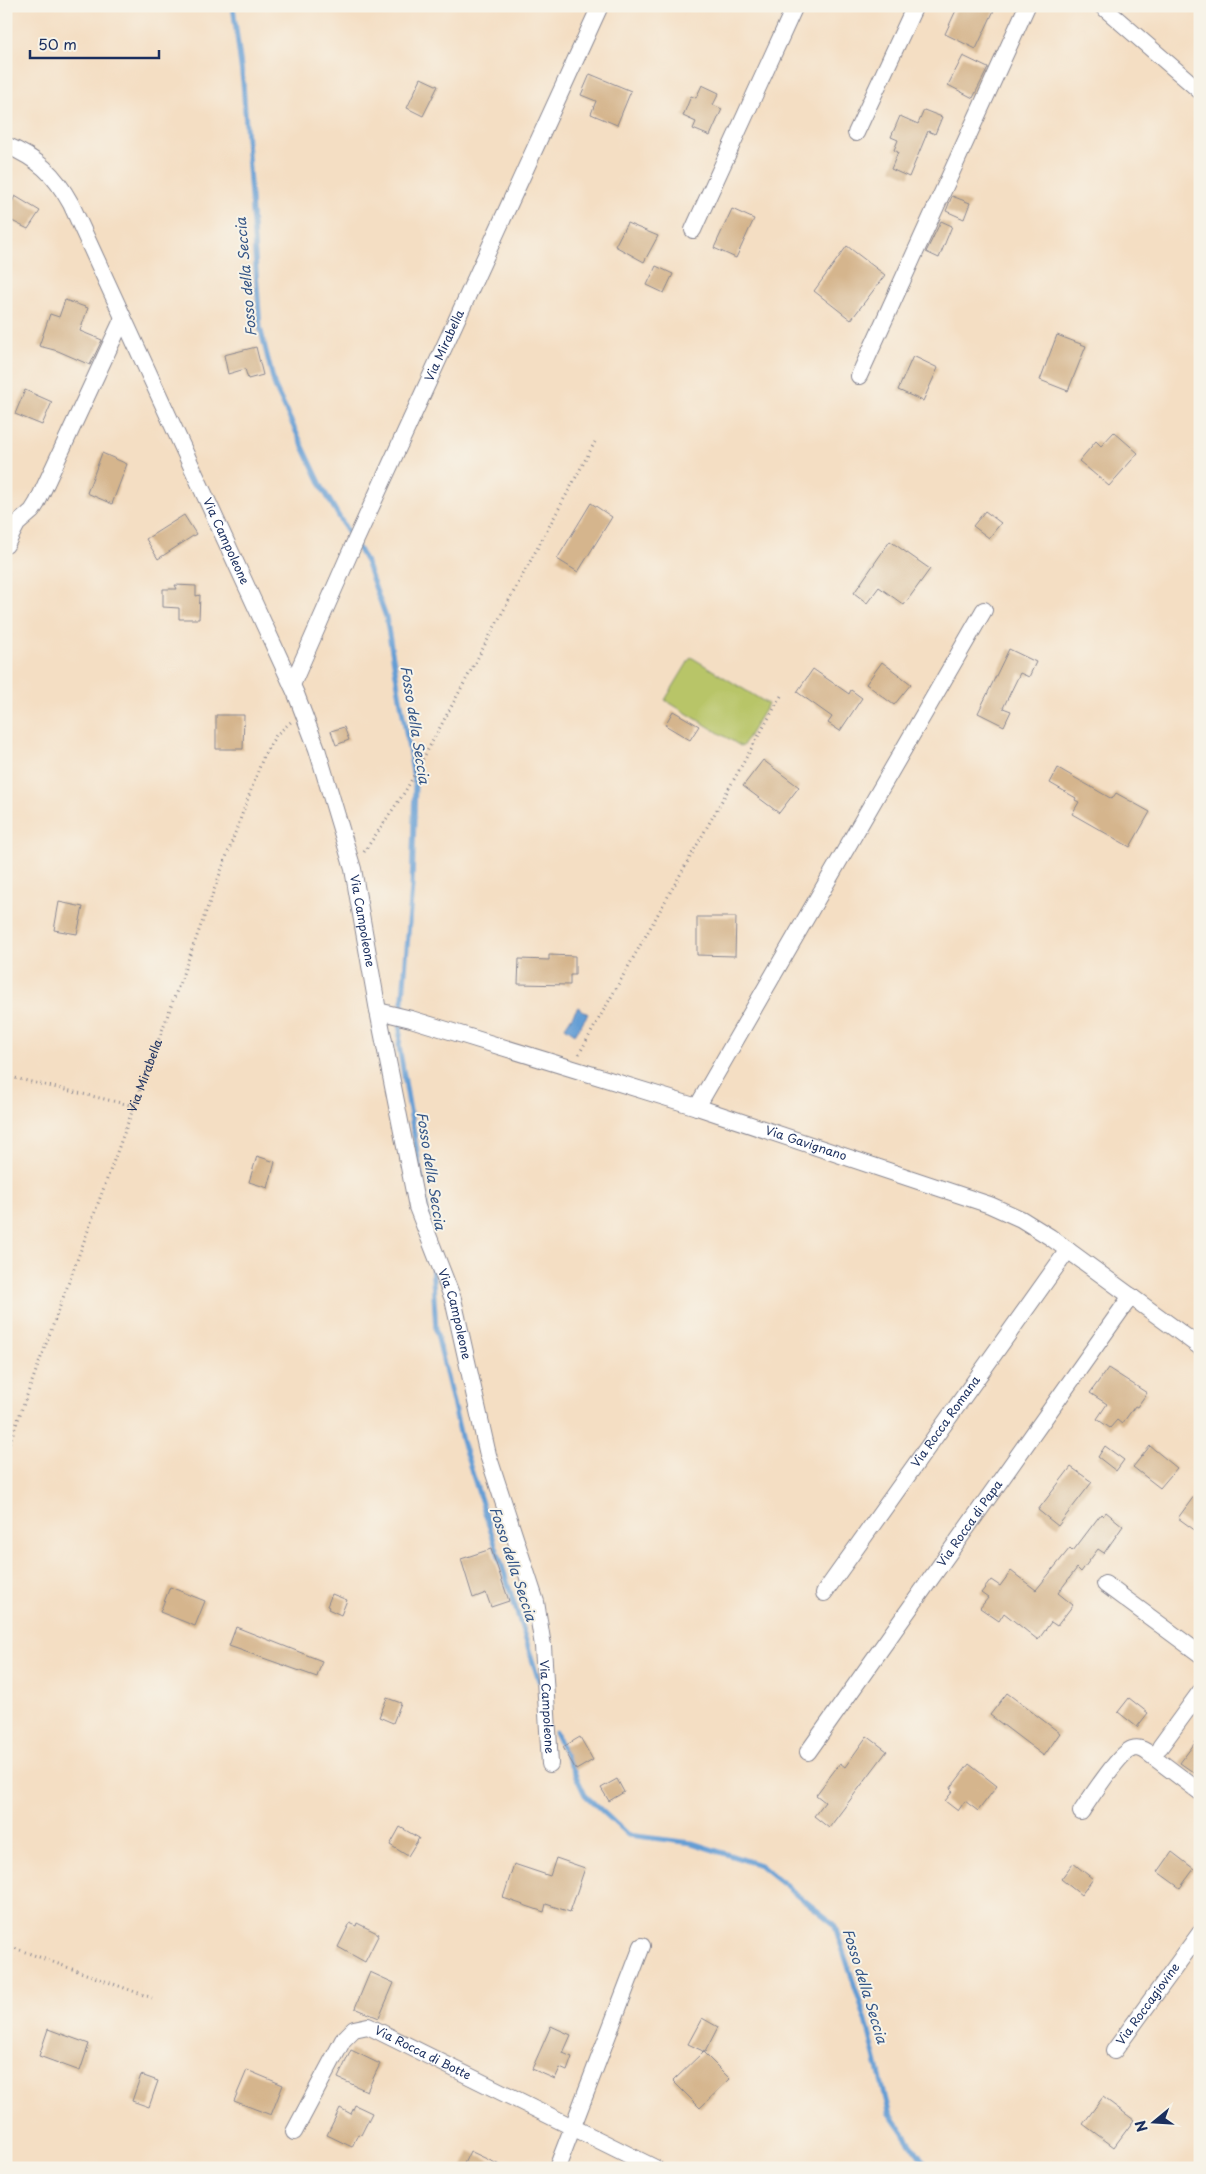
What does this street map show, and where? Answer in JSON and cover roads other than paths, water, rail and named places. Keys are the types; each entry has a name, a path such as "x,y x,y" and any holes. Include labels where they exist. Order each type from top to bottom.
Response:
{"street":[{"name":"Via Mirabella","path":"292,685 349,555 600,6"},
{"path":"693,230 795,6"},
{"path":"856,133 915,6"},
{"path":"859,376 1026,6"},
{"path":"1102,6 1200,91"},
{"name":"Via Campoleone","path":"6,144 41,164 61,188 74,210 292,685 305,716 338,814 353,869 413,1192 423,1225 450,1290 458,1316 488,1455 536,1602 543,1639 550,1764"},
{"path":"6,545 17,524 32,511 37,503 123,318"},
{"path":"697,1107 984,610"},
{"name":"Via Gavignano","path":"378,1011 411,1019 697,1107 983,1202 1021,1219 1068,1250 1200,1347"},
{"name":"Via Rocca Romana","path":"824,1594 1068,1250"},
{"name":"Via Rocca di Papa","path":"808,1752 1131,1296"},
{"path":"1105,1584 1200,1654"},
{"path":"1160,1747 1200,1692"},
{"path":"1081,1812 1120,1758 1133,1748 1147,1752 1200,1792"},
{"name":"Via Roccagiovine","path":"1114,2051 1200,1933"},
{"path":"557,2168 642,1946"},
{"name":"Via Rocca di Botte","path":"294,2132 343,2040 349,2032 364,2026 378,2029 655,2168"}],"water":[{"path":"578,1007 588,1014 575,1034 565,1027"}],"waterway":[{"name":"Fosso della Seccia","path":"233,6 243,82 260,327 275,387 323,489 352,539"},
{"name":"Fosso della Seccia","path":"357,546 366,562 386,617 415,784 412,886 399,1046 428,1216"},
{"name":"Fosso della Seccia","path":"432,1262 436,1330 462,1441 539,1681"},
{"name":"Fosso della Seccia","path":"555,1732 585,1795 628,1835 692,1843 760,1865 834,1924 866,2020 889,2112 928,2168"}]}
